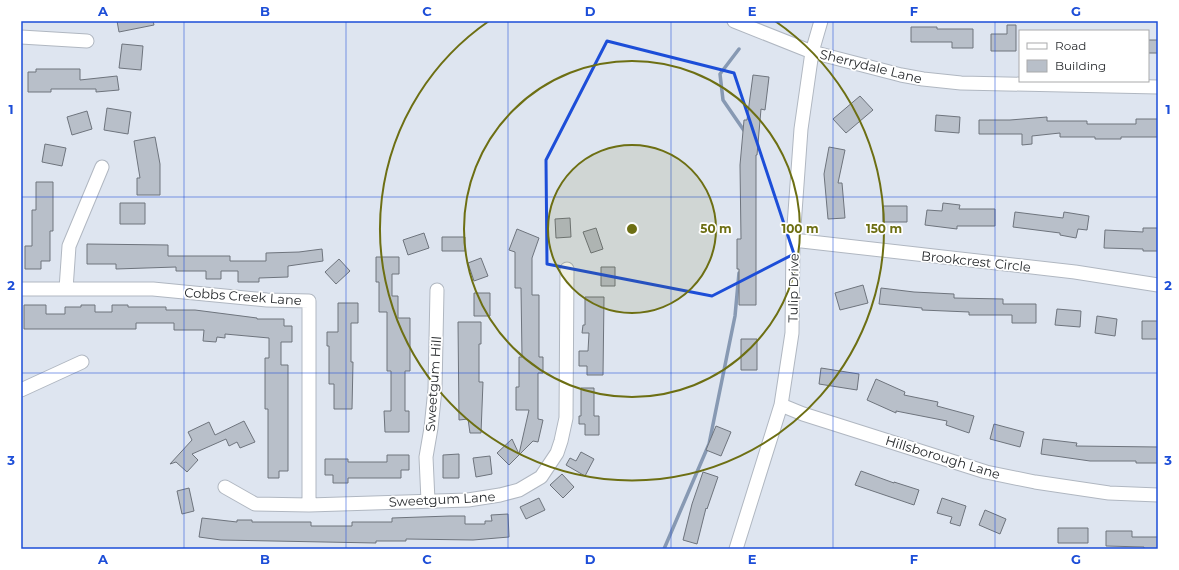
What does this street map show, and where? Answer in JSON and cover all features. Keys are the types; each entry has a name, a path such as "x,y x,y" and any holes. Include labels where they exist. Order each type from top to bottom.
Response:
{"street":[{"name":"Sherrydale Lane","path":"734,21 812,52 901,75 961,83 1158,87"},
{"name":"Tulip Drive","path":"736,549 781,405 792,334 793,240 801,129 812,52 820,21"},
{"path":"21,37 87,41"},
{"path":"66,289 69,246 102,167"},
{"name":"Brookcrest Circle","path":"793,240 1075,272 1158,285"},
{"name":"Sweetgum Lane","path":"225,487 255,504 309,505 468,500 500,496 519,490 540,477 556,453 561,441 566,418 567,269"},
{"name":"Cobbs Creek Lane","path":"21,289 153,289 245,299 309,300 309,505"},
{"name":"Sweetgum Hill","path":"428,501 426,457 435,389 437,290"},
{"path":"21,390 82,362"},
{"name":"Hillsborough Lane","path":"781,405 810,416 986,472 1035,482 1109,493 1158,495"}],"highlighted area":[{"path":"607,41 734,73 794,254 712,296 547,264 546,160"}],"building":[{"path":"117,21 153,21 154,25 119,32"},
{"path":"1007,25 1016,25 1016,51 991,51 991,34 1007,34"},
{"path":"911,27 973,29 973,48 952,48 952,42 911,42"},
{"path":"1149,40 1158,40 1158,53 1149,53"},
{"path":"122,44 143,46 141,70 119,68"},
{"path":"36,69 80,69 80,80 117,76 119,90 96,92 96,89 51,89 51,92 28,92 28,72 36,72"},
{"path":"753,75 769,77 765,110 761,109 756,155 756,305 739,305 737,239 741,239 740,165 744,120 747,120"},
{"path":"860,96 873,110 846,133 833,119"},
{"path":"107,108 131,112 128,134 104,130"},
{"path":"87,111 92,129 72,135 67,117"},
{"path":"936,115 960,117 959,133 935,131"},
{"path":"1047,117 1047,121 1087,121 1087,124 1136,124 1136,119 1158,119 1158,137 1095,139 1095,137 1060,137 1060,133 1032,136 1032,144 1022,145 1022,134 979,134 979,120 1010,120"},
{"path":"155,137 160,164 160,195 137,195 137,178 140,178 134,141"},
{"path":"45,144 66,148 62,166 42,162"},
{"path":"829,147 845,150 838,183 842,183 845,218 828,219 824,174"},
{"path":"36,182 53,182 53,231 50,231 50,261 41,261 41,269 25,269 25,246 32,246 32,210 36,210"},
{"path":"120,203 145,203 145,224 120,224"},
{"path":"943,203 960,205 959,209 995,209 995,226 957,226 957,229 925,225 927,210 942,211"},
{"path":"883,206 907,206 907,222 883,222"},
{"path":"1015,212 1063,218 1064,212 1089,216 1087,230 1078,229 1076,238 1060,235 1060,233 1013,227"},
{"path":"570,218 571,237 556,238 555,219"},
{"path":"596,228 603,249 591,253 583,232"},
{"path":"1143,228 1158,228 1158,251 1104,248 1105,230 1143,232"},
{"path":"517,229 539,238 532,258 532,295 539,295 539,357 543,357 543,373 538,373 538,419 543,420 538,442 533,441 509,465 497,453 512,439 519,454 529,410 516,410 516,387 519,387 519,357 522,357 521,288 515,288 515,252 509,250"},
{"path":"424,233 429,248 408,255 403,240"},
{"path":"442,237 465,237 465,251 442,251"},
{"path":"87,244 168,245 168,256 230,256 230,261 266,261 266,253 299,252 322,249 323,261 288,266 288,277 259,278 259,282 238,282 238,271 221,271 221,279 206,279 206,271 176,271 176,267 116,269 116,264 87,264"},
{"path":"376,257 399,257 399,274 392,274 392,296 398,296 398,318 410,318 410,371 405,371 405,411 409,411 409,432 385,432 384,411 391,411 391,371 387,371 387,312 379,312 379,282 376,282"},
{"path":"481,258 488,276 474,281 468,263"},
{"path":"339,259 350,271 336,284 325,272"},
{"path":"601,267 615,267 615,286 601,286"},
{"path":"863,285 868,303 840,310 835,293"},
{"path":"881,288 914,292 954,294 954,298 1003,299 1003,304 1036,304 1036,323 1012,323 1012,315 969,315 969,312 922,310 922,308 879,304"},
{"path":"474,293 490,293 490,316 474,316"},
{"path":"585,297 604,297 603,375 587,375 587,366 579,366 579,351 588,351 589,333 582,333 583,325 585,325"},
{"path":"338,303 358,303 358,323 351,323 351,362 353,362 352,409 334,409 334,384 329,384 329,346 327,346 327,332 338,332"},
{"path":"24,305 46,305 46,314 65,314 65,307 81,307 81,305 95,305 95,312 112,312 112,305 128,305 128,307 166,307 166,310 195,310 257,319 284,319 284,326 292,326 292,342 281,342 281,365 288,365 288,471 279,471 279,478 268,478 268,409 265,409 265,358 269,358 269,338 225,334 225,338 217,337 216,342 203,341 204,330 174,330 174,323 136,323 136,329 24,329"},
{"path":"1057,309 1081,311 1080,327 1055,325"},
{"path":"1097,316 1117,319 1115,336 1095,333"},
{"path":"1142,321 1158,321 1158,339 1142,339"},
{"path":"458,322 481,322 481,344 479,344 479,382 483,382 481,433 470,433 468,419 459,420"},
{"path":"741,339 757,339 757,370 741,370"},
{"path":"821,368 859,374 857,390 819,384"},
{"path":"876,379 905,392 904,395 938,402 937,406 974,416 969,433 946,425 947,421 896,411 896,413 867,400"},
{"path":"581,388 594,388 594,416 599,416 599,435 585,435 585,424 579,424 579,416 581,416"},
{"path":"244,421 255,442 240,448 237,442 229,446 226,439 192,454 198,460 187,472 176,462 170,464 192,440 188,432 209,422 215,435"},
{"path":"994,424 1024,432 1020,447 990,439"},
{"path":"716,426 731,432 721,456 706,450"},
{"path":"1043,439 1077,443 1076,446 1158,447 1158,463 1136,463 1136,461 1090,461 1041,454"},
{"path":"581,452 594,459 585,476 566,465 570,458 576,461"},
{"path":"459,454 459,478 443,478 443,455"},
{"path":"387,455 409,455 409,470 401,470 401,478 348,478 348,483 333,483 333,475 325,475 325,459 348,459 348,462 387,462"},
{"path":"490,456 492,474 476,477 473,458"},
{"path":"861,471 919,490 914,505 855,485"},
{"path":"703,472 718,477 707,509 706,508 697,544 683,540 692,504"},
{"path":"562,474 574,487 563,498 550,485"},
{"path":"189,488 194,511 182,514 177,491"},
{"path":"539,498 545,510 526,519 520,507"},
{"path":"942,498 966,506 960,526 950,523 952,517 937,513"},
{"path":"985,510 1006,519 1000,534 979,525"},
{"path":"508,514 509,537 473,540 406,539 406,541 376,541 376,543 221,540 199,537 202,518 237,522 237,520 252,520 252,522 311,522 311,526 352,526 352,522 392,522 392,518 450,516 465,516 465,524 485,524 485,521 492,521 491,515"},
{"path":"1058,528 1088,528 1088,543 1058,543"},
{"path":"1106,531 1132,531 1132,537 1158,537 1158,549 1106,546"}],"waterway":[{"path":"739,49 720,74 723,100 745,132"},
{"path":"664,549 709,444 735,316 739,273"}]}
